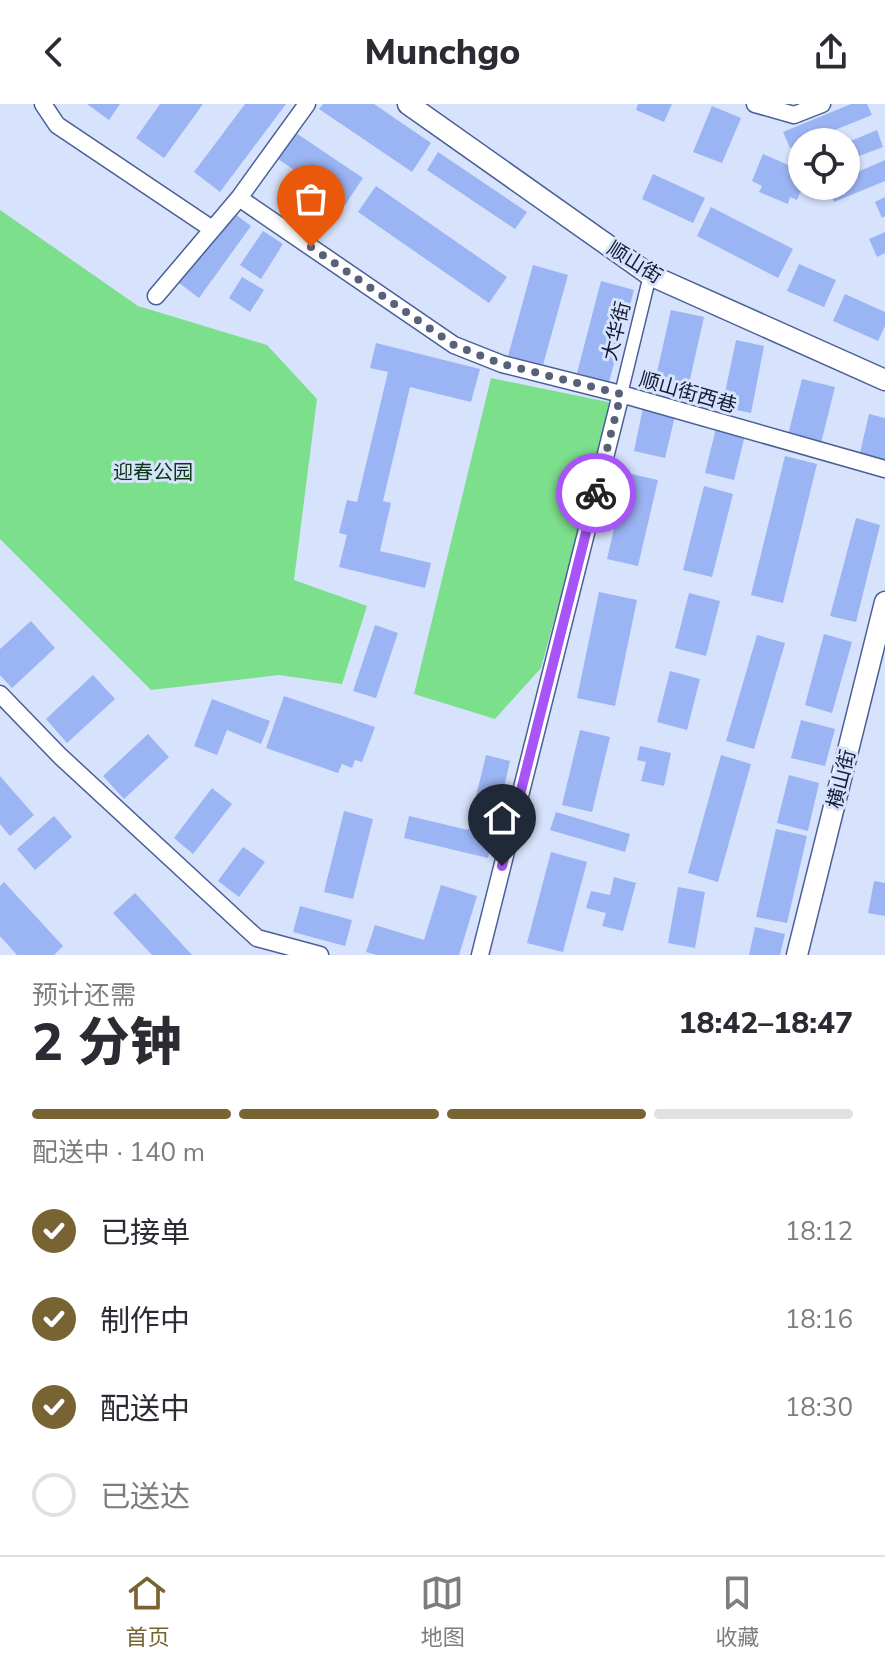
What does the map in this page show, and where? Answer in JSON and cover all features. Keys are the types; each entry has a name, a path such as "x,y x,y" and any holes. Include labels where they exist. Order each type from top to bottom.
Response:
{"street":[{"path":"43,104 57,125 212,229"},
{"path":"156,296 239,198 307,104"},
{"name":"顺山街","path":"408,104 650,275 885,380"},
{"path":"755,104 794,115 822,104"},
{"name":"顺山街西巷","path":"239,198 454,345 502,364 621,394 885,469"},
{"name":"大华街","path":"480,955 650,275"},
{"name":"横山街","path":"797,955 885,602"},
{"path":"0,694 60,756 257,938 320,955"}],"green space":[{"name":"迎春公园","path":"0,210 138,306 267,345 317,399 294,580 367,606 342,684 279,675 151,690 0,539"},
{"path":"491,378 613,403 541,668 495,719 414,694"}],"building":[{"path":"87,104 120,104 109,120"},
{"path":"160,104 203,104 164,158 136,138"},
{"path":"245,104 286,104 220,192 194,172"},
{"path":"323,104 374,104 431,143 412,172 319,109"},
{"path":"638,104 672,104 664,122 636,110"},
{"path":"851,104 867,104 872,115 840,128 793,128"},
{"path":"712,106 741,118 722,163 693,152"},
{"path":"877,130 883,147 860,156 860,137"},
{"path":"296,133 363,178 345,205 278,159"},
{"path":"438,152 527,212 515,229 427,170"},
{"path":"763,154 788,165 788,204 759,192 762,186 752,181"},
{"path":"885,160 885,181 860,191 860,171"},
{"path":"653,174 705,198 693,223 642,199"},
{"path":"376,186 507,277 489,303 358,212"},
{"path":"885,197 885,216 882,218 875,202"},
{"path":"711,207 793,249 778,278 697,236"},
{"path":"231,211 251,226 199,298 179,283"},
{"path":"263,231 283,244 261,279 240,265"},
{"path":"885,232 885,253 877,257 869,239"},
{"path":"799,264 836,280 824,307 787,291"},
{"path":"533,265 568,275 543,365 508,356"},
{"path":"242,277 264,290 250,312 229,298"},
{"path":"601,281 634,290 609,382 577,373"},
{"path":"845,294 885,312 885,326 878,341 833,321"},
{"path":"671,310 704,317 686,397 653,390"},
{"path":"736,340 764,346 751,413 722,407"},
{"path":"376,343 480,369 471,402 410,387 383,501 391,503 380,551 431,563 425,588 339,567 347,535 339,533 347,500 357,502 388,372 370,368"},
{"path":"802,379 835,387 821,443 788,435"},
{"path":"643,408 675,416 665,458 634,451"},
{"path":"869,414 885,418 885,459 860,453"},
{"path":"717,424 746,431 734,480 705,473"},
{"path":"785,456 817,464 783,603 751,595"},
{"path":"627,473 658,480 638,566 607,559"},
{"path":"704,486 733,494 712,577 683,570"},
{"path":"856,518 880,525 856,622 830,616"},
{"path":"599,592 637,600 615,706 577,698"},
{"path":"689,593 720,601 706,656 675,648"},
{"path":"31,621 55,648 12,688 0,675 0,649"},
{"path":"375,625 398,633 376,698 353,691"},
{"path":"824,634 852,642 832,713 805,705"},
{"path":"757,635 785,643 754,749 726,741"},
{"path":"670,671 700,679 687,730 657,722"},
{"path":"93,675 115,699 67,743 46,719"},
{"path":"284,696 375,727 362,762 355,760 352,768 342,764 338,773 266,748"},
{"path":"212,699 270,721 261,744 227,730 217,755 194,746"},
{"path":"801,720 835,729 825,766 791,758"},
{"path":"580,730 610,737 592,812 562,805"},
{"path":"148,734 169,757 124,799 103,776"},
{"path":"640,746 671,753 664,786 641,781 646,762 637,760"},
{"path":"486,755 510,761 488,858 404,838 409,816 468,830"},
{"path":"721,755 751,764 718,882 688,873"},
{"path":"789,775 819,783 808,831 777,823"},
{"path":"0,776 34,815 10,836 0,824"},
{"path":"212,788 232,804 193,854 174,838"},
{"path":"344,811 373,819 353,899 324,892"},
{"path":"556,812 630,834 625,852 550,830"},
{"path":"54,816 72,837 35,870 17,849"},
{"path":"776,829 807,836 787,923 756,917"},
{"path":"243,847 265,862 239,897 218,881"},
{"path":"551,852 587,862 563,952 527,943"},
{"path":"614,877 636,883 623,931 602,926 606,913 586,908 591,891 610,895"},
{"path":"874,881 885,883 885,916 868,913"},
{"path":"4,882 63,946 54,955 17,955 0,936 0,886"},
{"path":"441,885 477,896 459,955 377,955 366,952 375,925 424,940"},
{"path":"678,887 705,892 695,948 668,943"},
{"path":"135,893 192,955 152,955 113,913"},
{"path":"300,906 352,920 345,946 293,932"},
{"path":"755,927 785,934 780,955 749,955"}],"way so far":[{"path":"311,247 454,345 502,364 621,394 596,493"}],"route":[{"path":"502,866 596,493"}]}
